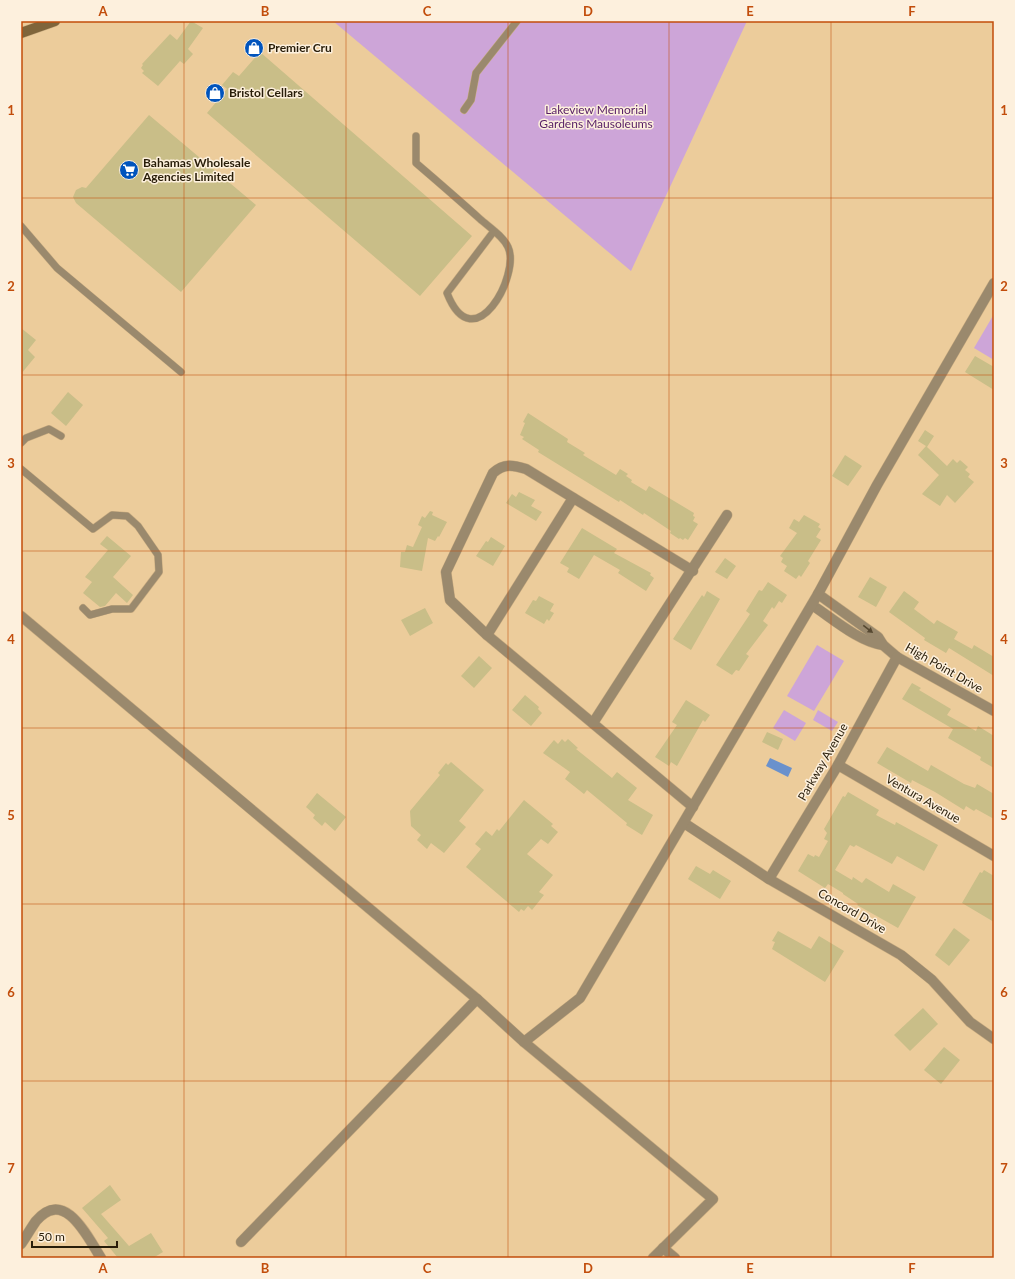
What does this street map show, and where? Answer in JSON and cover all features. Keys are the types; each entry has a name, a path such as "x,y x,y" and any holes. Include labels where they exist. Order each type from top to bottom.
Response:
{"main road":[{"path":"21,33 56,21"}],"street":[{"path":"524,1042 580,998 812,605 874,491 994,283"},
{"path":"693,571 526,469 511,465 500,466 494,473 446,572 450,600 487,635 693,807"},
{"path":"487,635 573,498"},
{"path":"593,723 693,571 727,515"},
{"name":"High Point Drive","path":"818,594 878,637 883,645 897,657 994,711"},
{"name":"High Point Drive","path":"812,605 862,638 874,644 883,645"},
{"path":"21,616 477,999 524,1042 713,1199 653,1258"},
{"name":"Parkway Avenue","path":"769,879 838,765 897,657"},
{"name":"Ventura Avenue","path":"838,765 994,856"},
{"name":"Concord Drive","path":"684,824 769,879 901,954 932,980 970,1022 994,1039"},
{"path":"241,1242 477,999"},
{"path":"21,1244 37,1220 52,1211 62,1210 77,1220 102,1258"},
{"path":"663,1248 675,1258"}],"lane":[{"path":"464,110 471,100 476,73 517,21"},
{"path":"416,136 416,163 494,231 508,246 511,255 511,267 500,292 487,312 479,319 469,320 460,315 451,305 447,293 494,231"},
{"path":"21,226 57,268 181,372"},
{"path":"21,443 26,438 49,429 62,436"},
{"path":"21,469 93,529 112,515 127,516 138,526 158,555 159,572 130,609 112,609 90,615 83,608"}],"green space":[{"name":"Lakeview Memorial Gardens Mausoleums","path":"333,21 747,21 631,271"},
{"path":"994,314 994,360 974,348"},
{"path":"817,645 844,661 814,711 787,696"},
{"path":"784,710 806,723 795,741 773,728"},
{"path":"818,710 838,722 832,731 813,720"}],"water":[{"path":"770,758 792,768 788,777 766,766"}],"building":[{"path":"191,21 203,28 188,49 193,54 184,64 180,61 158,86 142,73 144,71 141,68 143,65 142,64 170,34 177,40"},
{"path":"260,52 472,236 420,296 207,113 227,89 222,85 233,72 239,76"},
{"path":"149,115 256,205 181,292 76,203 73,197 76,190 82,187 86,188"},
{"path":"21,328 36,340 28,350 35,357 21,374"},
{"path":"975,356 994,367 994,390 965,372"},
{"path":"68,392 83,405 66,426 51,413"},
{"path":"528,413 568,439 567,442 585,453 583,455 616,475 620,469 628,474 626,476 632,480 631,482 646,491 649,486 694,513 693,516 695,517 693,521 698,524 688,540 685,538 683,540 680,538 679,539 670,533 671,531 644,513 643,515 620,500 619,502 538,452 539,450 522,439 524,437 520,435 525,423 523,422"},
{"path":"925,430 934,436 927,447 947,466 953,459 957,463 960,460 968,467 965,470 970,474 968,477 974,482 955,503 947,495 940,506 922,494 939,475 918,455 926,446 918,441"},
{"path":"845,455 862,466 848,486 832,476"},
{"path":"519,492 535,500 531,506 542,512 536,521 506,503 512,494 516,497"},
{"path":"430,511 433,512 432,515 447,522 439,537 438,536 435,541 428,538 422,571 400,567 401,552 405,552 407,545 413,547 422,527 418,525 422,516 425,518"},
{"path":"804,515 820,524 818,527 821,529 816,537 821,540 808,561 810,563 801,577 799,575 796,579 784,571 787,566 781,562 783,558 780,556 797,533 789,528 794,519 799,522"},
{"path":"582,528 617,549 614,553 651,573 650,575 654,578 646,591 618,573 620,570 594,555 579,579 567,572 569,568 560,563"},
{"path":"107,536 131,556 113,577 133,595 127,603 116,593 105,606 100,607 83,593 92,582 85,577 108,550 100,544"},
{"path":"491,537 505,546 493,566 476,556 486,541 488,542"},
{"path":"725,558 736,566 727,579 715,572"},
{"path":"870,577 887,587 876,607 858,597"},
{"path":"768,582 787,595 782,603 779,601 774,609 772,607 763,621 768,625 746,654 749,656 739,671 736,670 732,675 716,665 750,614 746,611 759,590 762,591"},
{"path":"707,591 720,599 691,650 673,639 702,595 704,597"},
{"path":"904,591 919,602 914,609 934,624 937,620 958,632 954,639 972,649 974,645 994,657 994,676 949,648 946,653 924,640 925,638 889,612"},
{"path":"539,596 554,604 550,611 554,613 549,621 547,619 544,624 525,613 533,600 536,601"},
{"path":"425,608 433,623 410,636 401,620"},
{"path":"479,656 492,668 474,688 461,676"},
{"path":"912,683 921,688 919,690 951,709 947,715 976,731 978,726 994,736 994,768 980,760 981,757 948,738 953,729 902,699"},
{"path":"525,695 539,707 538,709 542,713 531,726 512,710"},
{"path":"686,700 710,715 705,722 703,720 677,766 671,762 669,766 655,757 677,725 672,722"},
{"path":"767,732 783,739 778,750 762,742"},
{"path":"562,739 565,742 568,739 578,748 576,749 612,778 617,772 637,788 628,800 653,815 642,835 626,825 627,823 587,790 584,794 565,779 570,772 543,753 554,740 558,744"},
{"path":"887,747 928,771 931,765 964,784 975,788 977,784 994,794 994,819 976,809 974,811 966,806 964,810 935,792 912,780 911,783 877,763"},
{"path":"451,762 484,790 459,821 466,827 444,853 431,843 427,849 417,840 421,835 411,826 410,811 440,775 438,773 446,763 448,765"},
{"path":"848,792 879,810 876,815 895,825 896,822 938,845 924,871 897,856 892,864 856,845 854,847 850,845 835,870 852,880 853,877 862,883 866,878 889,892 893,884 916,897 898,928 857,905 858,904 843,893 828,884 825,888 798,871 808,854 814,857 815,855 819,857 828,841 824,839 827,833 824,829 843,796 845,797"},
{"path":"317,793 346,817 335,831 325,822 322,826 313,818 315,815 306,807"},
{"path":"524,800 553,824 551,826 558,832 548,844 541,839 527,854 553,875 539,892 544,895 532,910 528,906 524,911 521,909 519,912 466,867 481,849 475,844 486,831 492,836 497,829 499,831"},
{"path":"696,866 710,874 713,870 731,881 720,899 688,879"},
{"path":"984,870 994,876 994,922 962,903 980,872 982,873"},
{"path":"954,928 970,940 949,966 935,955"},
{"path":"778,931 811,949 819,936 844,951 825,982 772,949 775,942 772,941"},
{"path":"923,1008 938,1024 910,1051 894,1035"},
{"path":"944,1047 960,1060 941,1084 924,1070"},
{"path":"110,1185 121,1200 101,1214 129,1246 151,1233 163,1252 153,1258 118,1258 104,1241 108,1238 82,1208"}],"place":[{"name":"Premier Cru","path":"254,48"},
{"name":"Bristol Cellars","path":"215,93"},
{"name":"Bahamas Wholesale Agencies Limited","path":"129,170"}]}
